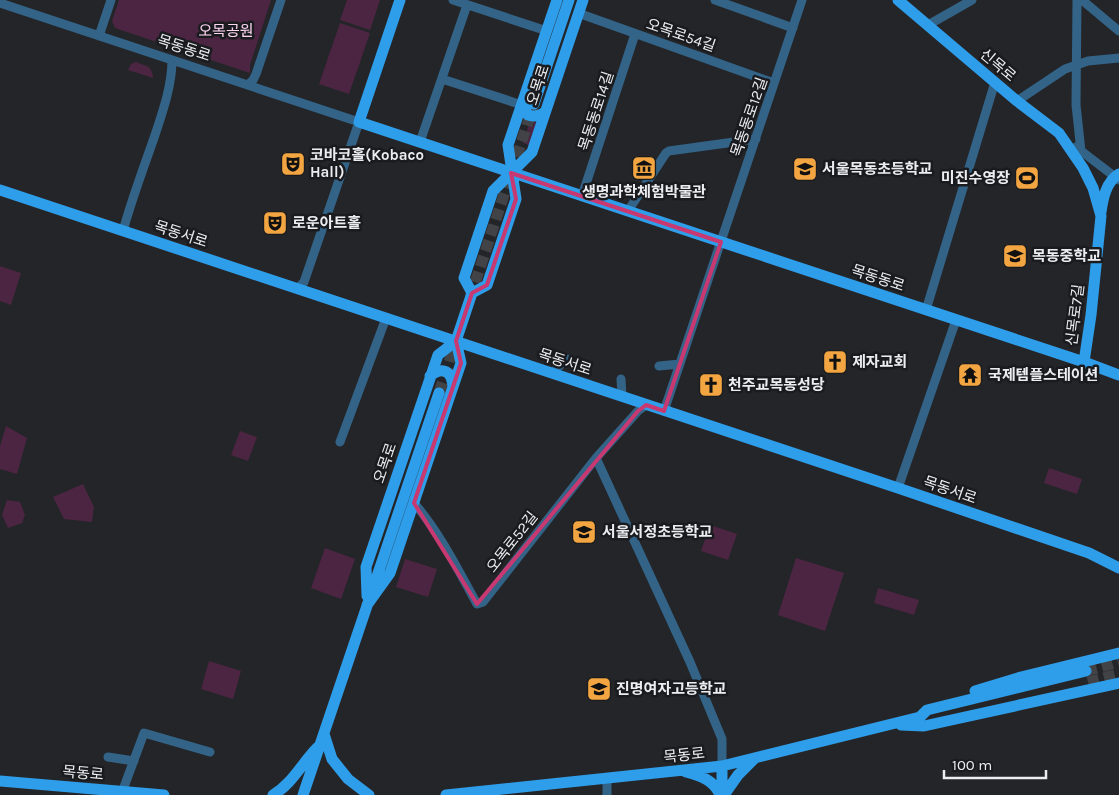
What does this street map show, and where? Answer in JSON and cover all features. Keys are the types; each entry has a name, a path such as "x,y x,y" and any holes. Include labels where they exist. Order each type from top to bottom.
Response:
{"main road":[{"path":"359,122 400,0"},
{"name":"오목로","path":"526,103 557,0"},
{"name":"오목로","path":"367,605 390,573 461,363 456,341 472,293 487,285 513,208 516,199 508,145 569,0"},
{"name":"오목로","path":"472,293 464,278 493,191 532,152 582,0"},
{"name":"신목로","path":"898,0 1017,101 1058,133"},
{"path":"526,103 524,107 528,115 534,117 545,112"},
{"name":"목동동로","path":"359,122 1119,375"},
{"name":"신목로7길","path":"1058,133 1093,188 1101,216 1091,315 1084,362"},
{"path":"1101,216 1105,192 1109,184 1118,177"},
{"name":"목동서로","path":"0,190 898,488 1089,553 1119,568"},
{"name":"오목로","path":"367,605 366,567 430,376 438,355 456,341"},
{"path":"430,376 438,371 448,373 452,379 453,387"},
{"name":"오목로","path":"303,795 438,393"},
{"path":"890,724 922,706 1021,677 1119,652"},
{"name":"목동로","path":"446,795 524,791 608,778 722,766 920,717 930,720 1040,692 1087,676"},
{"path":"890,724 924,726 1119,683"},
{"path":"273,795 286,786 322,739 332,759 348,779 369,795"},
{"path":"722,795 756,757"},
{"path":"722,766 722,795"},
{"path":"682,770 700,776 713,784 722,795"},
{"name":"목동로","path":"0,781 122,793 164,795"}],"street":[{"path":"99,36 111,0"},
{"path":"248,85 256,74 280,0"},
{"path":"452,0 547,31"},
{"path":"715,0 793,28"},
{"name":"목동동로12길","path":"664,411 802,0"},
{"path":"928,25 972,0"},
{"path":"1077,0 1076,105 1081,151"},
{"path":"1082,0 1119,31"},
{"name":"목동동로","path":"0,3 359,122"},
{"path":"420,142 467,5"},
{"name":"오목로54길","path":"578,13 774,83"},
{"name":"목동동로14길","path":"582,196 635,34"},
{"path":"1017,101 1065,69 1088,61 1119,58"},
{"path":"123,231 160,118 172,74 172,60"},
{"name":"오목로","path":"442,79 526,103"},
{"path":"926,310 995,82"},
{"path":"297,289 304,282 359,122"},
{"name":"신목로","path":"1058,133 1118,177"},
{"path":"628,211 669,151 756,138"},
{"path":"340,442 386,318"},
{"path":"898,488 956,320"},
{"path":"552,373 567,359"},
{"path":"659,366 680,364"},
{"path":"620,379 622,397"},
{"name":"오목로52길","path":"414,503 425,516 477,604 483,602 596,458 638,411 646,405"},
{"path":"596,458 690,662 722,739 722,766"},
{"path":"122,793 144,733 210,752"},
{"path":"108,757 134,761"},
{"path":"607,795 608,778"}],"highlighted area":[{"path":"511,173 721,242 664,411 646,405 638,411 477,604 414,503 461,363 456,341 472,293 487,285 516,199"}],"green space":[{"name":"오목공원","path":"119,0 271,0 250,65 250,73 115,28 112,21"},
{"path":"347,0 380,0 370,30 340,20"},
{"path":"340,23 370,33 349,94 319,84"},
{"path":"136,62 149,67 153,78 128,70 131,64"},
{"path":"530,121 540,123 532,146 523,143"},
{"path":"0,266 21,273 11,305 0,301"},
{"path":"6,426 27,438 17,474 0,469 0,446"},
{"path":"240,431 257,437 248,461 231,455"},
{"path":"1049,468 1082,479 1077,494 1044,483"},
{"path":"83,484 94,507 92,522 64,519 53,497"},
{"path":"7,500 20,502 25,515 22,523 8,528 2,515"},
{"path":"710,525 737,534 728,560 701,551"},
{"path":"325,548 355,559 341,599 311,588"},
{"path":"796,558 844,573 825,631 778,615"},
{"path":"405,559 437,569 428,597 396,587"},
{"path":"878,588 919,600 914,615 874,603"},
{"path":"209,661 241,671 233,699 201,689"}],"tunnel":[{"path":"470,298 533,107"},
{"path":"439,393 457,337"},
{"path":"1086,671 1119,662"},
{"path":"1088,682 1119,674"}],"place":[{"name":"코바코홀(Kobaco Hall)","path":"293,164"},
{"name":"생명과학체험박물관","path":"644,168"},
{"name":"서울목동초등학교","path":"805,169"},
{"name":"미진수영장","path":"1027,178"},
{"name":"로운아트홀","path":"275,223"},
{"name":"목동중학교","path":"1015,256"},
{"name":"제자교회","path":"835,362"},
{"name":"국제템플스테이션","path":"970,375"},
{"name":"천주교목동성당","path":"711,385"},
{"name":"서울서정초등학교","path":"584,532"},
{"name":"진명여자고등학교","path":"599,689"}]}
